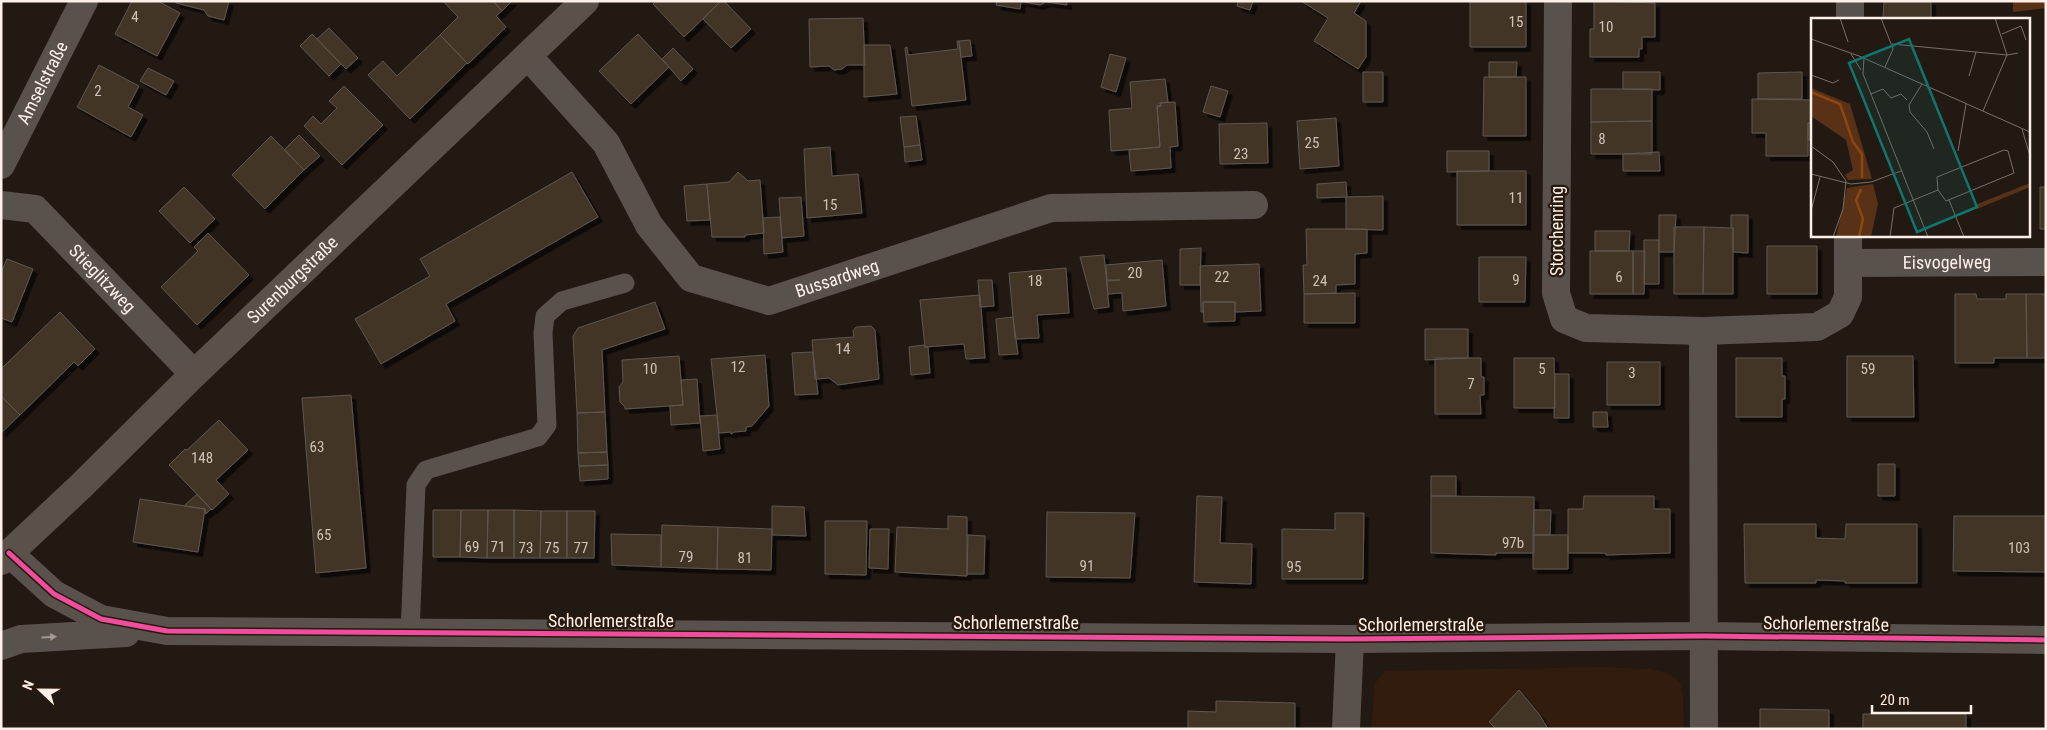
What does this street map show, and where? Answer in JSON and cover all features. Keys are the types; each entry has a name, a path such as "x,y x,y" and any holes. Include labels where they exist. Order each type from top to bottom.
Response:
{"street":[{"name":"Amselstraße","path":"1,165 84,1"},
{"name":"Surenburgstraße","path":"5,557 585,1"},
{"name":"Storchenring","path":"1558,1 1556,293 1564,319 1586,328 1703,331 1817,327 1840,314 1848,297 1848,236"},
{"path":"1850,1 1850,18"},
{"name":"Bussardweg","path":"528,56 606,142 649,225 691,278 770,301 1051,208 1254,205"},
{"name":"Stieglitzweg","path":"1,206 35,209 194,374"},
{"name":"Eisvogelweg","path":"1848,263 2046,262"},
{"path":"1703,331 1704,729"},
{"name":"Schorlemerstraße","path":"5,557 54,594 100,619 167,631"},
{"name":"Schorlemerstraße","path":"1,646 22,639 167,631 1350,639 1704,636 2046,640"},
{"path":"1346,729 1350,639"}],"lane":[{"path":"410,633 416,485 426,470 538,437 547,425 543,333 545,316 562,301 625,282"}],"shaded area":[{"path":"2013,1 2046,1 2046,8 2013,12"},
{"path":"1599,667 1651,669 1670,674 1680,682 1683,696 1684,729 1371,729 1375,683 1385,671"}],"building":[{"path":"132,1 158,1 180,13 157,56 115,34"},
{"path":"176,1 229,1 224,20 208,16 204,10 176,3"},
{"path":"443,1 493,1 502,11 496,16 506,27 468,64 440,35 458,17"},
{"path":"493,1 512,1 502,11"},
{"path":"656,1 721,1 684,37 653,4"},
{"path":"721,1 724,1 751,29 731,48 703,19"},
{"path":"997,1 1019,1 1021,2 1020,9 996,5"},
{"path":"1019,1 1067,1 1067,5 1046,2 1040,5"},
{"path":"1238,1 1253,1 1250,10 1237,6"},
{"path":"1301,1 1361,1 1354,13 1366,21 1366,57 1358,69 1314,41 1328,18"},
{"path":"1470,1 1526,1 1526,47 1470,47"},
{"path":"1594,1 1655,3 1655,37 1642,37 1642,49 1639,49 1639,57 1590,57 1590,29 1594,29"},
{"path":"1884,1 1931,1 1931,18 1883,18"},
{"path":"863,18 865,65 847,65 842,69 834,70 829,66 810,67 809,19"},
{"path":"329,28 358,58 346,69 317,39"},
{"path":"312,34 341,64 329,76 300,46"},
{"path":"638,34 669,67 631,104 599,71"},
{"path":"440,35 467,63 410,119 368,75 383,61 397,76"},
{"path":"970,40 972,56 961,57 959,41"},
{"path":"957,41 959,41 966,100 912,106 905,48 907,47 908,55 958,49"},
{"path":"864,45 890,45 897,94 864,97"},
{"path":"673,48 693,69 681,81 662,59"},
{"path":"1110,54 1126,58 1116,92 1101,87"},
{"path":"1489,62 1517,62 1516,77 1489,77"},
{"path":"99,65 139,86 128,107 143,115 131,137 77,107"},
{"path":"148,68 174,81 166,95 140,81"},
{"path":"1363,72 1383,72 1383,102 1363,102"},
{"path":"1623,72 1660,72 1660,90 1623,89"},
{"path":"1802,72 1802,99 1758,99 1758,73"},
{"path":"1484,77 1526,77 1526,136 1483,136"},
{"path":"1165,79 1168,102 1160,103 1161,106 1157,106 1160,147 1111,151 1109,110 1132,108 1130,82"},
{"path":"344,86 383,125 342,165 304,126 313,116 321,124 337,108 329,101"},
{"path":"1211,86 1228,91 1220,117 1203,112"},
{"path":"1591,89 1652,89 1652,121 1591,122"},
{"path":"1752,99 1811,100 1811,123 1808,123 1808,156 1766,156 1766,133 1752,133"},
{"path":"1175,102 1178,146 1170,147 1171,168 1131,171 1129,150 1160,147 1157,106 1161,106 1160,103"},
{"path":"916,116 920,145 904,147 900,117"},
{"path":"1336,118 1339,166 1300,169 1297,121"},
{"path":"1652,121 1652,154 1591,154 1591,122"},
{"path":"1267,123 1268,163 1220,164 1219,124"},
{"path":"1808,123 1811,123 1811,140 1808,140"},
{"path":"299,135 320,156 304,170 284,150"},
{"path":"271,136 304,170 265,209 232,175"},
{"path":"920,145 922,160 905,162 904,147"},
{"path":"830,147 832,176 858,174 862,213 807,218 804,149"},
{"path":"1447,151 1489,151 1489,171 1447,172"},
{"path":"1659,152 1660,171 1623,171 1623,154"},
{"path":"1457,171 1526,171 1526,225 1457,225"},
{"path":"572,172 598,217 446,304 455,321 381,364 355,319 430,276 420,259"},
{"path":"738,172 748,181 760,180 764,233 745,235 745,237 712,237 707,184 729,182"},
{"path":"1346,182 1347,197 1317,198 1317,184"},
{"path":"707,184 710,220 687,221 684,186"},
{"path":"184,187 215,219 190,243 159,211"},
{"path":"2040,187 2046,187 2046,229 2040,229"},
{"path":"1383,196 1383,230 1346,229 1346,197"},
{"path":"801,197 804,236 782,238 779,198"},
{"path":"1659,215 1676,215 1674,252 1659,252"},
{"path":"1731,215 1748,215 1748,253 1733,252"},
{"path":"780,217 783,252 764,254 763,218"},
{"path":"1674,227 1704,227 1703,294 1674,294"},
{"path":"1704,227 1733,228 1733,294 1703,294"},
{"path":"1306,229 1367,229 1367,253 1355,254 1355,284 1336,285 1336,293 1304,294 1303,265 1307,265"},
{"path":"1595,231 1630,231 1629,251 1595,251"},
{"path":"208,233 249,275 197,325 161,287 198,251 194,247"},
{"path":"1644,240 1659,240 1659,284 1644,284"},
{"path":"1767,246 1817,246 1817,294 1767,294"},
{"path":"1201,248 1200,285 1180,285 1180,249"},
{"path":"1590,251 1633,251 1633,294 1590,294"},
{"path":"1633,251 1645,251 1644,294 1633,294"},
{"path":"1104,255 1109,307 1094,309 1080,257"},
{"path":"1479,257 1526,257 1525,302 1479,302"},
{"path":"7,259 33,269 12,322 1,318 1,273"},
{"path":"1162,260 1166,306 1123,311 1122,293 1108,294 1107,281 1120,280 1107,280 1106,265"},
{"path":"1259,264 1261,311 1235,312 1235,302 1203,302 1203,312 1201,312 1200,266"},
{"path":"1066,268 1069,313 1037,315 1039,338 1015,339 1009,273"},
{"path":"978,280 992,280 994,306 980,307"},
{"path":"1355,293 1355,323 1304,323 1304,294"},
{"path":"1955,294 1976,294 1977,299 2006,299 2006,294 2026,294 2027,358 1994,358 1994,363 1955,363"},
{"path":"2026,294 2046,294 2046,358 2027,358"},
{"path":"980,295 985,358 966,359 964,344 925,347 920,300"},
{"path":"655,302 665,329 602,350 605,412 577,413 573,336 578,328"},
{"path":"1203,302 1235,302 1235,321 1204,322"},
{"path":"60,312 95,349 78,366 74,362 20,415 1,396 1,369"},
{"path":"1013,317 1018,354 999,355 996,319"},
{"path":"871,326 875,330 879,379 838,385 829,378 815,379 812,340 854,337 853,331 856,327"},
{"path":"1425,329 1468,329 1468,358 1425,360"},
{"path":"924,345 928,347 930,373 911,375 909,347"},
{"path":"813,352 818,394 795,395 792,353"},
{"path":"765,355 769,406 752,426 746,427 746,431 731,434 731,432 719,433 711,359"},
{"path":"679,356 683,405 625,409 620,402 619,387 623,382 622,360"},
{"path":"1847,356 1913,356 1914,417 1847,417"},
{"path":"1435,358 1481,358 1481,377 1484,377 1484,395 1480,395 1481,414 1435,414"},
{"path":"1514,358 1554,358 1555,408 1514,408"},
{"path":"1736,358 1782,358 1782,376 1785,376 1785,399 1782,399 1782,417 1736,417"},
{"path":"1607,362 1660,362 1660,405 1607,405"},
{"path":"1555,374 1569,374 1569,418 1554,418"},
{"path":"697,379 700,423 671,425 670,406 683,405 681,380"},
{"path":"351,395 366,568 316,573 302,398"},
{"path":"1,396 20,415 1,433"},
{"path":"605,412 607,452 578,453 577,413"},
{"path":"1593,412 1607,412 1608,427 1593,427"},
{"path":"717,415 720,449 703,451 700,416"},
{"path":"219,420 248,450 216,480 229,494 212,510 169,465"},
{"path":"607,452 608,465 579,466 578,453"},
{"path":"1878,464 1895,464 1895,496 1878,496"},
{"path":"608,465 608,479 580,481 579,466"},
{"path":"1431,476 1456,476 1456,496 1431,496"},
{"path":"197,494 211,509 206,514 205,509 184,506"},
{"path":"1197,496 1222,497 1220,543 1252,544 1251,584 1194,582"},
{"path":"1431,496 1534,497 1534,553 1496,553 1496,555 1431,553"},
{"path":"1584,496 1654,496 1654,509 1670,509 1670,553 1606,555 1605,553 1568,553 1568,509 1583,509"},
{"path":"140,499 205,509 198,552 133,542"},
{"path":"772,506 804,507 806,536 772,535"},
{"path":"433,510 461,510 460,557 433,557"},
{"path":"461,510 488,510 487,558 460,557"},
{"path":"488,510 514,510 514,558 487,558"},
{"path":"514,510 541,511 540,558 514,558"},
{"path":"1534,510 1551,510 1550,535 1533,535"},
{"path":"541,511 567,511 567,558 540,558"},
{"path":"567,511 595,511 594,558 567,558"},
{"path":"1047,512 1135,513 1130,578 1046,577"},
{"path":"1335,513 1364,513 1363,579 1282,579 1282,529 1335,530"},
{"path":"948,516 967,517 967,576 895,572 897,527 948,529"},
{"path":"1954,516 2046,516 2046,572 1953,571"},
{"path":"825,521 867,521 866,575 825,574"},
{"path":"1744,524 1816,524 1816,538 1845,539 1846,524 1917,524 1917,583 1845,583 1845,581 1816,580 1816,583 1745,583"},
{"path":"662,525 718,527 717,569 661,567"},
{"path":"718,527 772,529 771,570 717,569"},
{"path":"870,529 889,529 888,569 869,568"},
{"path":"611,534 661,535 661,567 612,565"},
{"path":"968,535 985,536 984,574 967,574"},
{"path":"1533,535 1568,535 1568,569 1533,569"},
{"path":"1519,690 1539,714 1548,729 1496,729 1489,722"},
{"path":"1216,701 1295,703 1295,729 1188,729 1188,711 1216,712"},
{"path":"1760,709 1829,710 1829,729 1760,729"},
{"path":"1863,714 1966,714 1966,729 1863,729"}],"cycle path":[{"path":"9,553 54,594 101,619 167,631 1350,639 1704,636 2046,640"}]}
